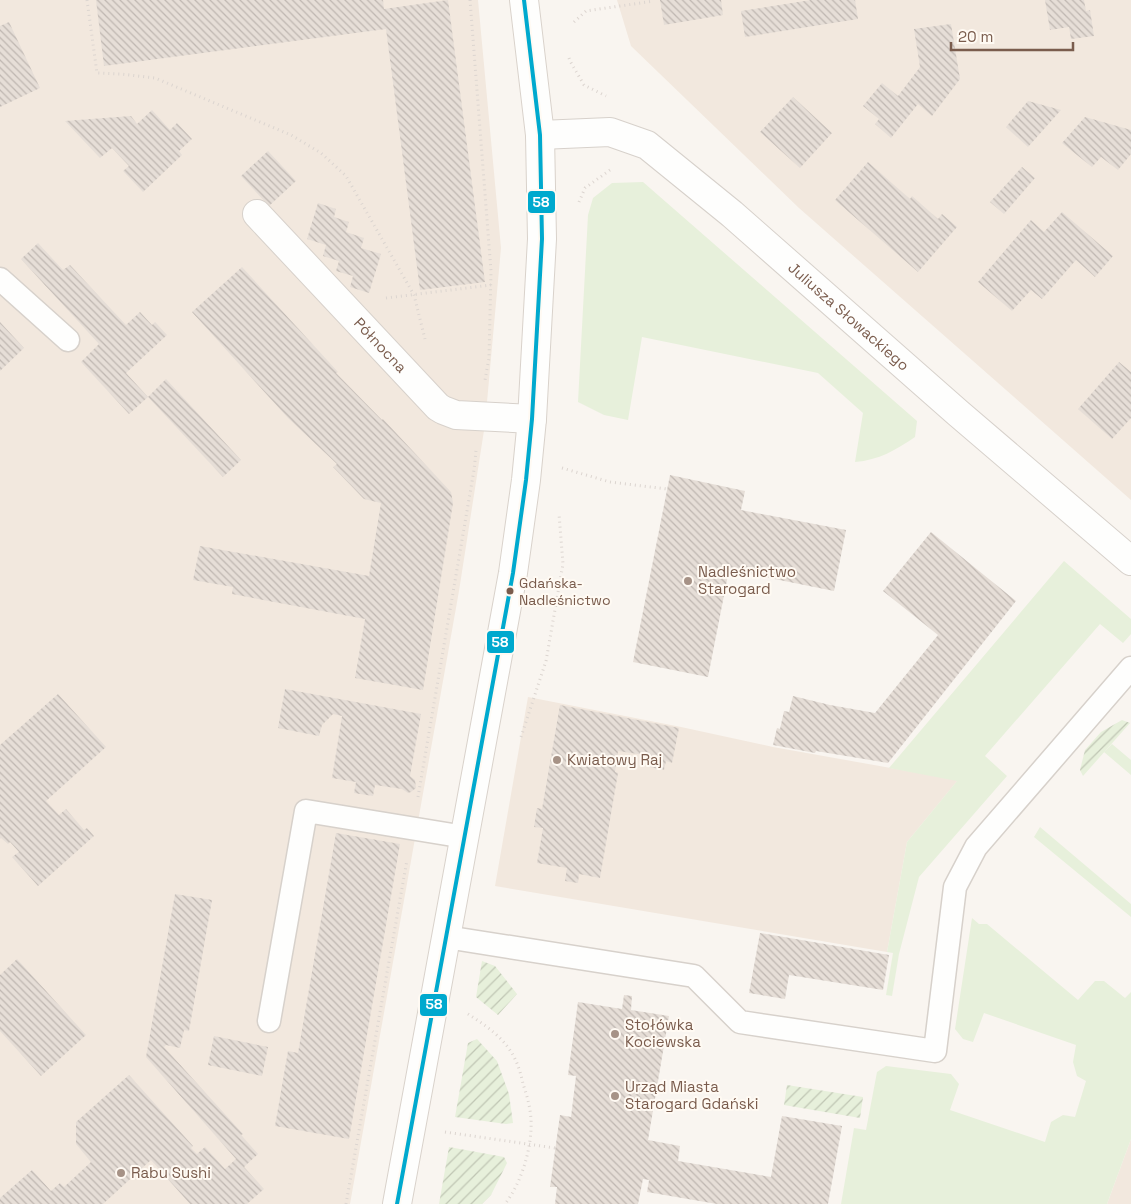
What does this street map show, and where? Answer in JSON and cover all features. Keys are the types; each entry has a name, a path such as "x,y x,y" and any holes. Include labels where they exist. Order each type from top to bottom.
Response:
{"main road":[{"path":"397,1204 513,573 526,480 532,419 542,239 540,135 524,0"},
{"name":"Juliusza Słowackiego","path":"540,135 610,132 647,145 732,214 958,413 1131,561"},
{"name":"Północna","path":"257,214 340,304 443,410 456,415 532,419"}],"lane":[{"path":"0,279 68,340"},
{"path":"446,937 694,976 740,1022 935,1050 955,887 976,846 1131,668"},
{"path":"269,1021 306,811 464,837"}],"path":[{"path":"88,0 97,74 121,74 155,78 291,134 321,153 346,176 414,295 426,343"},
{"path":"346,1204 474,470 489,358 491,271 470,0"},
{"path":"574,22 586,11 654,1"},
{"path":"340,304 491,285"},
{"path":"557,468 565,468 610,482 667,489"},
{"path":"465,1012 496,1034 512,1054 520,1071 530,1110 531,1129 526,1159 519,1180 511,1196 504,1204"},
{"path":"444,1132 555,1148"}],"shaded area":[{"path":"0,0 478,0 501,248 485,424 459,591 350,1204 0,1204"},
{"path":"617,0 1131,0 1131,500 799,208 631,46"},
{"path":"528,697 773,747 958,780 907,842 887,952 495,886"},
{"path":"1131,1139 1131,1204 1107,1204 1110,1196"}],"green space":[{"path":"643,182 917,421 915,437 887,454 855,462 863,413 818,373 642,337 628,420 604,415 578,402 588,215 593,198 612,183"},
{"path":"1064,561 1131,619 1131,634 1123,643 1100,624 985,756 1007,776 919,877 899,954 892,996 886,995 893,953 887,952 907,842 957,781 889,768"},
{"path":"1122,720 1130,723 1083,776 1080,770 1085,750 1101,732"},
{"path":"1112,744 1131,760 1131,775 1104,752"},
{"path":"1040,827 1131,904 1131,917 1034,837"},
{"path":"972,918 979,924 987,924 1078,1000 1095,981 1104,981 1125,998 1131,992 1131,1139 1107,1204 841,1204 854,1128 866,1130 877,1072 886,1066 951,1074 959,1084 950,1110 1045,1142 1051,1122 1063,1115 1075,1117 1086,1081 1077,1076 1073,1062 1076,1045 984,1013 973,1042 963,1039 955,1029"},
{"path":"482,961 495,966 517,994 498,1015 476,997"},
{"path":"477,1039 497,1061 509,1094 513,1123 506,1124 455,1117 468,1043"},
{"path":"787,1085 863,1097 860,1118 784,1105"},
{"path":"449,1147 504,1157 507,1163 491,1195 482,1204 439,1204"}],"building":[{"path":"96,0 383,0 384,9 448,0 485,282 420,290 386,29 104,66"},
{"path":"660,0 721,0 723,15 664,25"},
{"path":"811,0 855,0 858,19 745,37 741,11"},
{"path":"1045,0 1084,0 1086,11 1090,10 1094,36 1071,39 1069,27 1050,30"},
{"path":"9,22 40,88 0,107 0,26"},
{"path":"951,24 960,79 932,116 918,104 891,138 875,124 879,119 863,106 882,83 898,96 920,67 914,29"},
{"path":"793,97 832,133 800,168 760,132"},
{"path":"1028,101 1061,110 1028,147 1006,127"},
{"path":"152,110 170,130 177,123 192,139 179,151 182,155 143,192 123,171 129,166 112,148 100,158 65,121 131,116 137,124"},
{"path":"1085,117 1131,130 1131,154 1118,170 1101,157 1092,167 1062,143"},
{"path":"268,151 296,181 269,206 241,176"},
{"path":"868,162 910,199 912,196 938,219 942,214 957,227 918,272 835,200"},
{"path":"1022,167 1035,178 1004,214 990,202"},
{"path":"318,203 336,209 334,217 349,222 346,232 364,238 361,248 381,254 369,293 350,287 353,276 336,271 339,261 323,256 326,245 307,239"},
{"path":"1062,212 1113,256 1095,277 1076,260 1042,299 1031,290 1012,311 978,282 1031,220 1044,232"},
{"path":"38,243 63,270 70,265 126,325 140,312 152,325 155,322 167,335 126,373 148,397 129,414 81,362 99,344 21,259"},
{"path":"242,267 338,372 336,373 383,419 451,492 453,503 423,690 355,678 365,619 232,594 233,587 193,580 200,546 369,576 381,503 364,499 333,467 337,464 288,418 192,312"},
{"path":"0,322 24,348 0,371"},
{"path":"1119,362 1131,372 1131,418 1112,439 1078,409"},
{"path":"166,379 241,460 223,477 148,397"},
{"name":"Nadleśnictwo Starogard","path":"670,475 745,491 741,510 846,530 834,591 729,570 708,677 633,662"},
{"path":"931,532 1016,601 888,763 773,745 777,728 780,729 784,711 789,712 793,696 875,713 938,635 883,591"},
{"path":"285,689 421,714 410,776 415,780 416,788 408,793 402,789 375,785 373,796 354,793 356,782 332,778 342,716 333,714 322,725 319,736 278,728"},
{"path":"58,694 106,747 46,801 59,815 66,809 84,830 87,828 94,836 38,886 12,857 19,852 10,842 8,844 0,839 0,745"},
{"path":"560,705 679,728 672,763 666,761 664,770 649,767 644,755 618,751 615,772 618,773 600,878 579,874 578,883 565,881 567,868 537,863 543,828 534,827 537,808 542,809"},
{"path":"336,833 400,844 349,1139 275,1126 288,1051 298,1053"},
{"path":"175,894 212,900 189,1031 184,1030 180,1048 166,1045 164,1047 243,1134 241,1135 258,1154 244,1167 264,1189 247,1204 190,1204 151,1160 103,1204 0,1204 0,1198 32,1170 51,1191 60,1183 64,1187 91,1162 76,1144 76,1122 129,1075 193,1146 191,1148 197,1154 205,1147 225,1169 236,1159 146,1057"},
{"path":"760,933 889,955 883,990 789,975 785,999 749,993"},
{"path":"17,959 86,1035 41,1076 0,1031 0,975"},
{"name":"Urząd Miasta Starogard Gdański","path":"624,995 632,996 631,1010 669,1016 648,1140 680,1146 678,1161 771,1177 782,1116 842,1126 828,1204 717,1204 647,1192 649,1180 643,1179 638,1204 555,1204 557,1187 550,1187 560,1115 571,1117 576,1076 568,1075 578,1002 622,1009"},
{"path":"214,1036 268,1047 262,1076 208,1065"}],"transit line":[{"name":"58","path":"397,1204 513,573 526,480 532,419 542,239 540,135 524,0"}],"place":[{"name":"Nadleśnictwo Starogard","path":"688,581"},
{"name":"Gdańska- Nadleśnictwo","path":"510,591"},
{"name":"Kwiatowy Raj","path":"557,760"},
{"name":"Stołówka Kociewska","path":"615,1034"},
{"name":"Urząd Miasta Starogard Gdański","path":"615,1096"},
{"name":"Rabu Sushi","path":"121,1173"}]}
